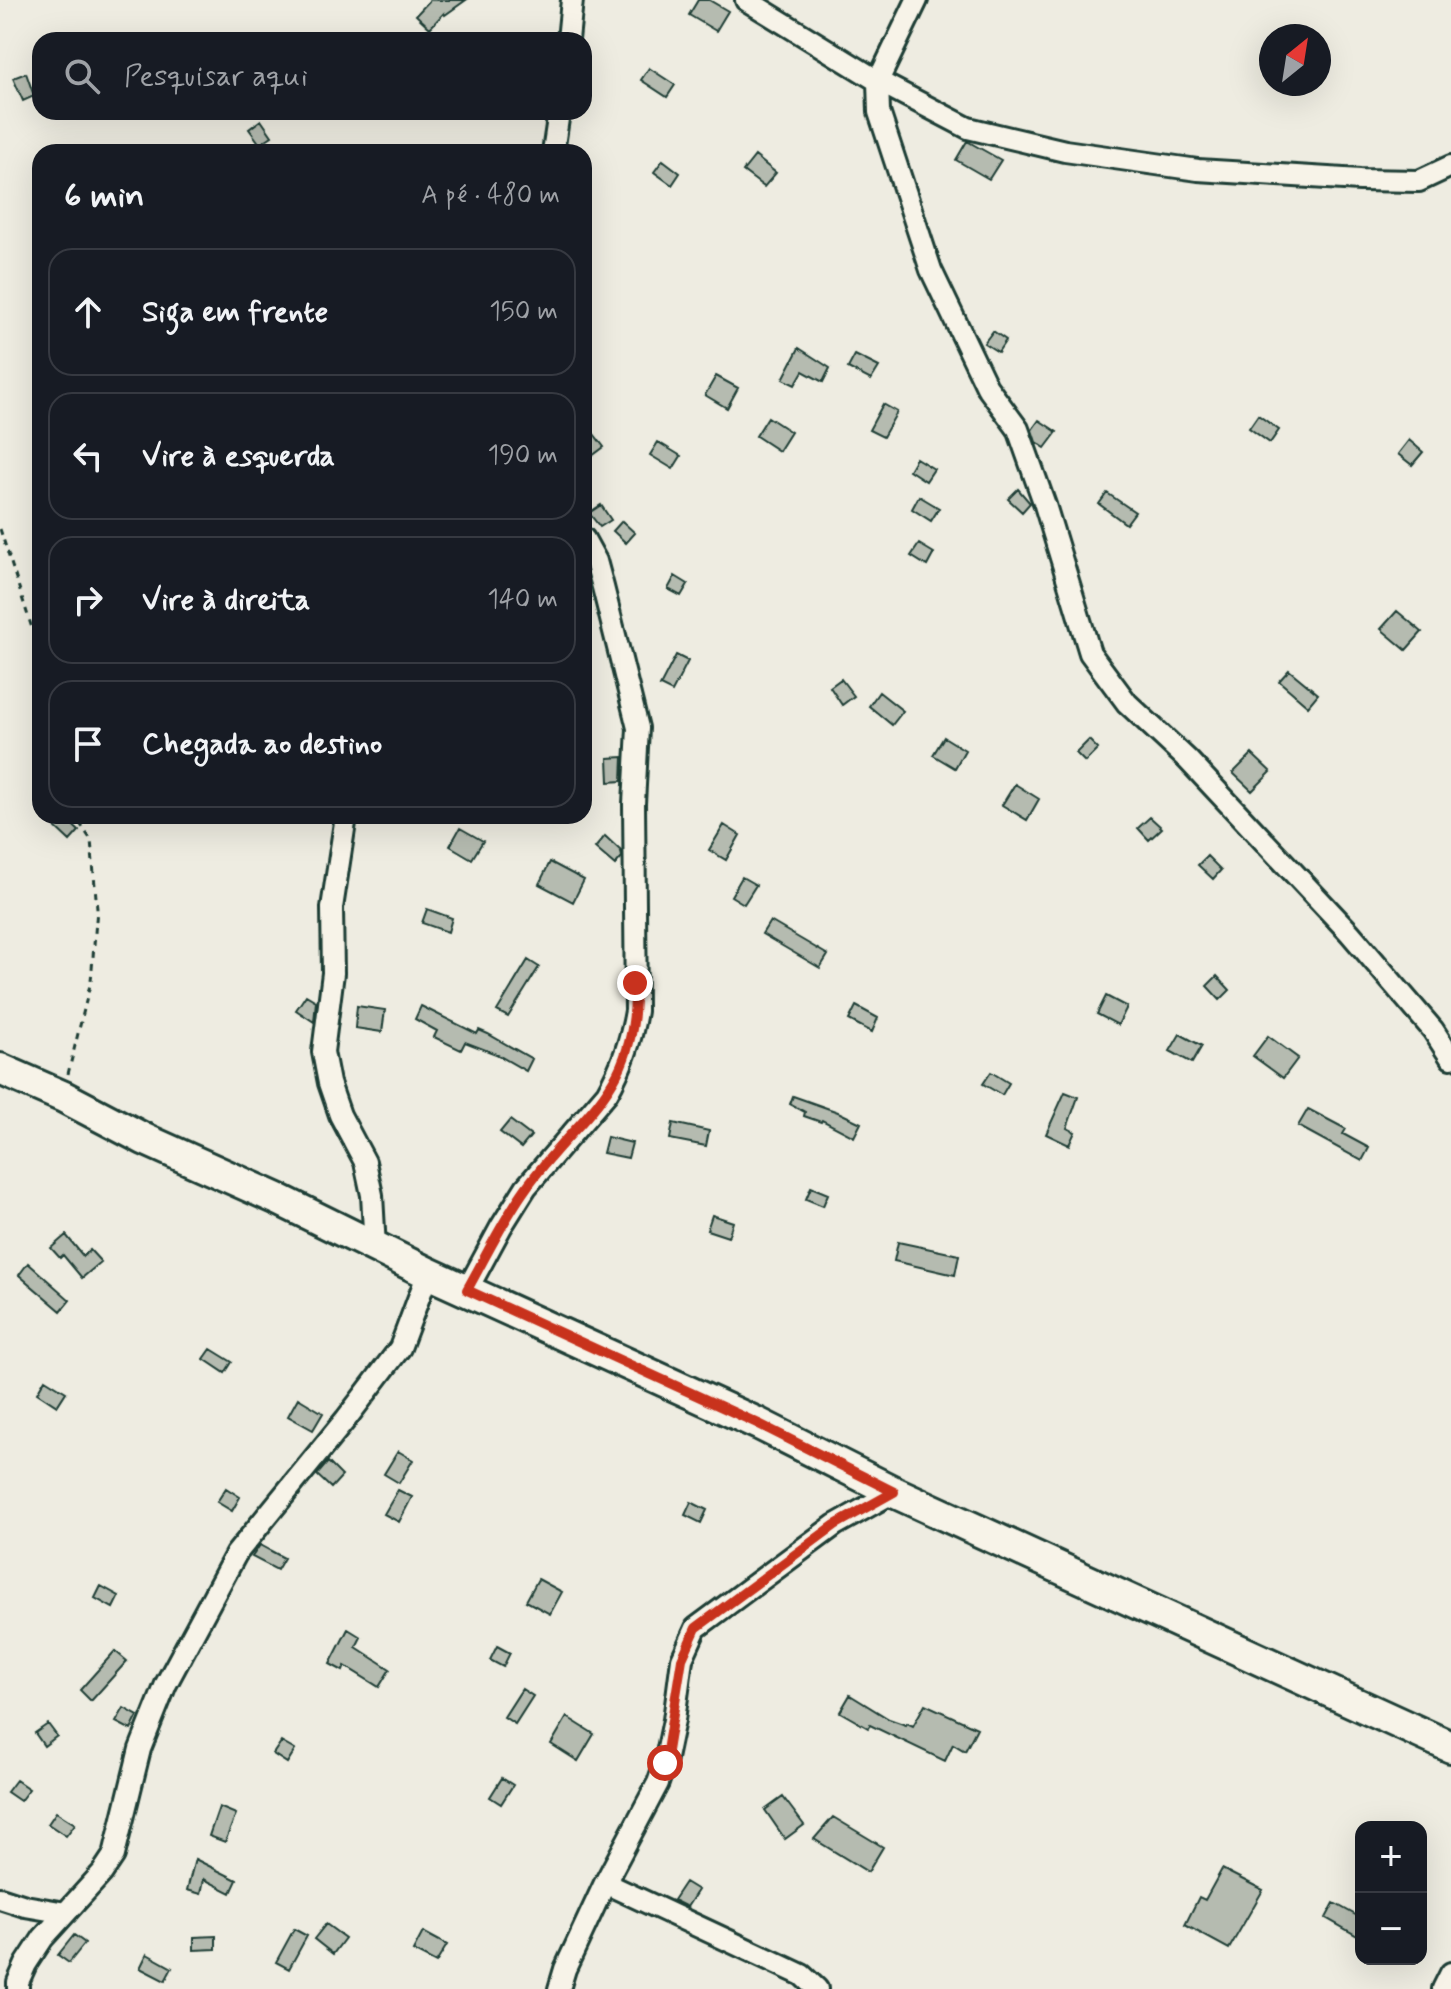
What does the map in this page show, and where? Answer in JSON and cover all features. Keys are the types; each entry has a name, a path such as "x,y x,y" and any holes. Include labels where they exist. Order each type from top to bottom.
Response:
{"main road":[{"path":"0,1069 428,1273 759,1424 894,1492 1451,1747"}],"street":[{"path":"569,32 572,0"},
{"path":"746,0 878,81 968,128 1065,151 1143,164 1360,180 1419,181 1451,166"},
{"path":"917,0 878,81 879,112 931,270 987,387 1018,429 1045,505 1090,653 1127,703 1188,760 1350,933 1433,1030 1451,1058"},
{"path":"554,144 558,120"},
{"path":"467,1290 526,1187 607,1093 632,1039 636,1011 634,804 638,728 592,554"},
{"path":"345,824 332,908 333,973 323,1052 332,1093 365,1162 372,1195 375,1248"},
{"path":"18,1989 26,1964 43,1938 114,1855 146,1736 166,1684 236,1554 400,1348 428,1273"},
{"path":"559,1989 565,1969 605,1883 658,1783 665,1763 682,1659 696,1628 835,1525 894,1492"},
{"path":"605,1883 802,1975 817,1989"},
{"path":"0,1898 66,1913"},
{"path":"1443,1989 1451,1973"}],"path":[{"path":"0,529 32,628"},
{"path":"64,1097 91,981 97,909 91,840 80,824"}],"building":[{"path":"430,0 466,0 444,13 430,28 416,15"},
{"path":"698,0 709,0 728,11 716,31 689,15"},
{"path":"649,68 675,85 667,97 641,80"},
{"path":"26,73 32,97 23,101 13,78"},
{"path":"261,120 272,136 260,144 249,129"},
{"path":"967,141 1001,160 989,179 956,160"},
{"path":"755,156 776,173 764,187 743,171"},
{"path":"663,160 680,173 672,185 654,172"},
{"path":"993,331 1006,340 998,352 984,343"},
{"path":"799,348 830,368 823,382 803,371 795,385 783,379"},
{"path":"855,355 879,367 871,380 848,368"},
{"path":"716,376 738,388 727,408 705,395"},
{"path":"883,404 897,412 883,437 869,430"},
{"path":"1258,415 1279,430 1270,443 1249,428"},
{"path":"768,417 791,432 779,451 756,436"},
{"path":"1039,420 1057,432 1045,448 1036,442 1032,430"},
{"path":"592,431 604,447 592,456"},
{"path":"1409,440 1423,452 1412,465 1398,454"},
{"path":"658,442 681,456 673,469 650,455"},
{"path":"916,458 934,469 926,481 909,470"},
{"path":"1018,489 1030,503 1022,512 1008,499"},
{"path":"1107,493 1135,512 1126,524 1099,504"},
{"path":"919,496 939,508 931,521 912,509"},
{"path":"601,505 611,520 600,527 592,517 592,511"},
{"path":"622,521 635,533 626,543 613,531"},
{"path":"919,544 934,553 927,566 911,556"},
{"path":"675,576 688,584 681,596 668,589"},
{"path":"1397,611 1422,632 1406,650 1381,629"},
{"path":"676,655 688,661 672,692 660,686"},
{"path":"1289,670 1318,694 1308,706 1279,681"},
{"path":"841,679 854,696 842,705 830,687"},
{"path":"879,692 903,711 892,725 869,706"},
{"path":"944,737 965,750 955,768 933,755"},
{"path":"1089,740 1098,749 1085,762 1076,753"},
{"path":"1252,754 1271,772 1252,791 1233,773"},
{"path":"623,757 622,781 609,782 608,758"},
{"path":"1015,784 1039,799 1027,820 1002,805"},
{"path":"1150,817 1162,828 1149,840 1138,828"},
{"path":"72,824 79,831 70,841 54,826"},
{"path":"724,825 740,835 726,860 709,850"},
{"path":"460,828 483,841 472,859 450,846"},
{"path":"605,836 621,851 622,857 615,865 595,848"},
{"path":"1207,856 1221,870 1213,879 1198,865"},
{"path":"550,862 584,880 573,902 539,884"},
{"path":"742,877 756,885 744,904 731,896"},
{"path":"427,909 452,918 448,932 422,923"},
{"path":"770,921 828,955 820,968 762,934"},
{"path":"528,960 539,967 508,1017 497,1011"},
{"path":"1217,976 1230,990 1220,1000 1207,986"},
{"path":"306,995 316,1001 314,1022 296,1010"},
{"path":"1106,996 1127,1007 1118,1025 1097,1014"},
{"path":"357,1006 385,1010 382,1032 355,1028"},
{"path":"421,1006 477,1034 479,1030 488,1034 532,1059 526,1071 496,1054 465,1042 461,1050 434,1037 437,1031 415,1019"},
{"path":"856,1006 878,1018 872,1032 849,1020"},
{"path":"1180,1034 1202,1046 1192,1063 1170,1051"},
{"path":"1268,1036 1298,1058 1283,1078 1253,1056"},
{"path":"991,1072 1009,1083 1002,1095 983,1084"},
{"path":"1065,1092 1078,1097 1067,1128 1075,1132 1069,1145 1046,1134"},
{"path":"793,1096 861,1123 854,1137 822,1120 804,1116 805,1112 790,1104"},
{"path":"1308,1109 1346,1129 1343,1134 1369,1148 1362,1161 1298,1126"},
{"path":"510,1120 531,1136 521,1148 500,1132"},
{"path":"673,1123 709,1131 706,1146 670,1139"},
{"path":"607,1137 632,1143 628,1158 603,1153"},
{"path":"811,1187 828,1194 823,1206 806,1199"},
{"path":"712,1215 733,1222 728,1237 707,1230"},
{"path":"66,1235 83,1256 90,1250 101,1262 82,1278 63,1255 60,1258 51,1248"},
{"path":"898,1242 959,1255 955,1275 894,1261"},
{"path":"28,1263 70,1300 61,1311 19,1275"},
{"path":"211,1349 232,1362 225,1373 204,1359"},
{"path":"45,1379 66,1392 57,1406 37,1393"},
{"path":"298,1398 323,1413 313,1430 288,1416"},
{"path":"398,1451 413,1460 399,1483 384,1474"},
{"path":"328,1462 342,1476 331,1488 317,1475"},
{"path":"226,1488 240,1497 232,1511 217,1502"},
{"path":"398,1490 412,1497 399,1522 384,1514"},
{"path":"691,1502 707,1510 701,1523 685,1515"},
{"path":"260,1545 284,1558 277,1570 252,1557"},
{"path":"538,1579 562,1592 550,1614 526,1601"},
{"path":"101,1586 119,1596 113,1608 95,1598"},
{"path":"348,1629 361,1637 356,1647 390,1669 379,1687 345,1666 343,1671 330,1664"},
{"path":"497,1646 510,1653 503,1667 490,1660"},
{"path":"115,1651 127,1661 91,1701 80,1690"},
{"path":"522,1689 533,1696 515,1724 504,1717"},
{"path":"850,1695 889,1719 906,1725 913,1726 925,1704 977,1728 965,1751 953,1744 945,1761 870,1725 868,1728 840,1712"},
{"path":"124,1708 138,1716 131,1730 116,1722"},
{"path":"567,1717 594,1734 578,1761 551,1744"},
{"path":"48,1724 57,1736 44,1746 35,1733"},
{"path":"281,1742 295,1750 287,1763 273,1754"},
{"path":"502,1778 513,1785 501,1804 490,1797"},
{"path":"16,1780 29,1789 20,1801 7,1792"},
{"path":"783,1797 804,1825 785,1839 765,1810"},
{"path":"219,1807 236,1814 225,1842 209,1836"},
{"path":"56,1812 75,1824 66,1836 48,1824"},
{"path":"833,1817 883,1847 868,1872 814,1839"},
{"path":"195,1859 237,1880 231,1893 204,1879 201,1894 187,1890"},
{"path":"1222,1869 1263,1890 1229,1949 1185,1925 1199,1897 1205,1900"},
{"path":"685,1882 698,1890 687,1907 673,1900"},
{"path":"1334,1903 1355,1915 1355,1935 1326,1918"},
{"path":"326,1924 345,1938 333,1954 314,1939"},
{"path":"294,1929 307,1936 289,1969 276,1962"},
{"path":"423,1932 447,1945 436,1963 413,1951"},
{"path":"74,1935 85,1943 69,1963 58,1955"},
{"path":"216,1936 216,1949 194,1950 194,1937"},
{"path":"147,1954 172,1968 165,1981 140,1968"}],"route":[{"path":"635,983 636,1011 632,1039 617,1076 594,1111 526,1187 467,1290 759,1424 894,1492 835,1525 696,1628 682,1659 665,1763"}]}
